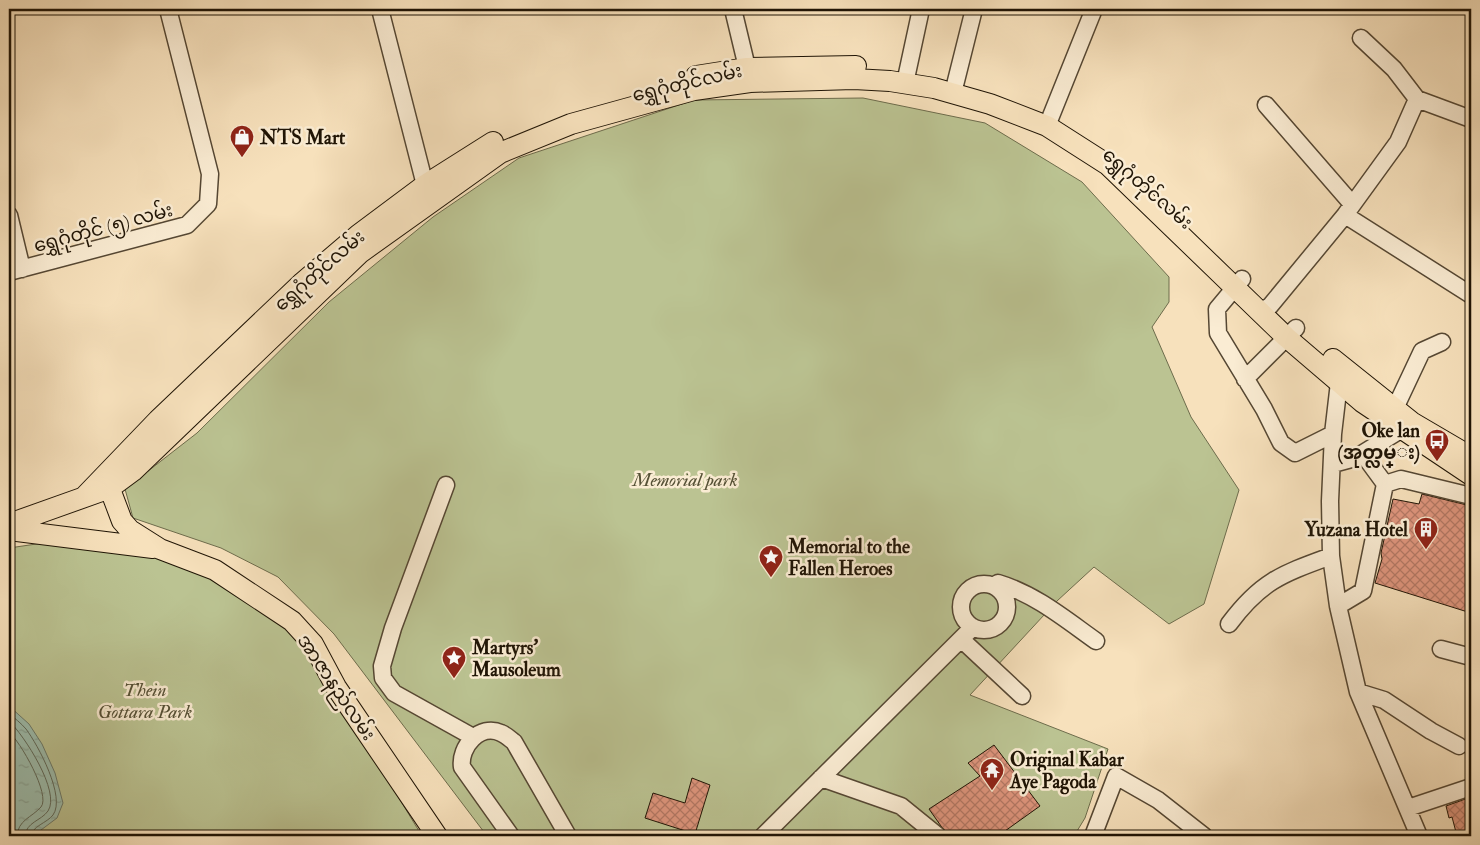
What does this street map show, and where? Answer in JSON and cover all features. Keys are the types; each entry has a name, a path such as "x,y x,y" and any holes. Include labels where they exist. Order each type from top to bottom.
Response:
{"main road":[{"name":"ရွှေဂုံတိုင်လမ်း","path":"107,481 303,282 358,235 430,192 494,141 543,122 682,79 749,75 811,65 906,77 955,87 1049,121 1096,143 1133,170 1210,244 1238,283 1291,332 1340,374 1471,475"},
{"name":"ရွှေဂုံတိုင်လမ်း","path":"1400,421 1471,457"},
{"path":"9,524 82,499 107,481"},
{"name":"အာဇာနည်လမ်း","path":"107,481 119,514 126,526 149,544 215,570 292,621 312,644 336,687 437,836"},
{"path":"9,530 160,549"}],"street":[{"name":"ရွှေဂုံတိုင် (၅) လမ်း","path":"15,270 187,225 208,204 210,174 168,9"},
{"path":"380,9 430,192"},
{"path":"733,9 749,75"},
{"path":"906,77 921,9"},
{"path":"955,87 974,9"},
{"path":"1049,121 1094,9"},
{"path":"1362,38 1394,69 1417,100 1471,119"},
{"path":"1265,308 1349,210 1398,142 1417,100"},
{"path":"1266,104 1349,210 1471,295"},
{"path":"9,215 15,270"},
{"path":"1238,283 1217,309 1218,333 1281,443 1295,453 1333,434"},
{"path":"1245,379 1291,332"},
{"path":"1333,464 1362,454 1400,421 1422,351 1442,342"},
{"path":"1340,374 1333,434 1330,501 1331,556 1338,606 1358,692 1419,836"},
{"path":"1338,606 1363,591 1385,484 1362,454"},
{"path":"1385,484 1401,480 1471,496"},
{"path":"446,485 393,628 382,666 383,678 394,693 473,737"},
{"path":"1229,624 1254,595 1281,574 1331,556"},
{"path":"994,586 998,583 1018,589 1048,607 1096,641"},
{"path":"987,584 994,586 1004,596 1006,611 1004,617 1000,623 987,630 973,628 961,610 963,596 973,586 987,584"},
{"path":"763,836 973,628"},
{"path":"961,639 1022,696"},
{"path":"1441,649 1471,657"},
{"path":"1358,692 1384,700 1431,731 1459,746"},
{"path":"511,836 462,767 463,751 473,737 491,731 501,733 514,742 568,836"},
{"path":"1093,836 1116,776 1158,800 1204,836"},
{"path":"821,778 902,806 938,836"},
{"path":"1408,808 1471,788"}],"green space":[{"name":"Memorial park","path":"863,98 985,123 1082,182 1169,277 1169,302 1152,327 1191,417 1239,490 1204,604 1169,624 1094,567 1057,601 970,695 1108,749 1085,818 1074,836 591,836 588,832 583,836 487,836 334,634 278,577 221,548 133,518 125,489 197,433 329,302 433,217 519,158 694,100"},
{"name":"Thein Gottara Park","path":"111,533 171,557 272,613 320,668 422,836 9,836 9,548"}],"water":[{"path":"9,706 29,724 42,744 55,773 63,803 57,818 33,836 9,836"}],"building":[{"name":"Yuzana Hotel","path":"1422,494 1471,506 1471,613 1375,583 1382,559 1381,553 1393,499 1419,504"},
{"name":"Original Kabar Aye Pagoda","path":"994,745 1040,806 998,836 948,836 929,809 980,776 968,763"},
{"path":"692,778 710,785 695,834 645,818 653,793 685,803"},
{"path":"1471,797 1471,836 1457,836 1452,817 1449,818 1446,806"}],"place":[{"name":"NTS Mart","path":"242,158"},
{"name":"Oke lan (အုတ္လမ္း)","path":"1437,462"},
{"name":"Yuzana Hotel","path":"1426,550"},
{"name":"Memorial to the Fallen Heroes","path":"771,578"},
{"name":"Martyrs' Mausoleum","path":"454,679"},
{"name":"Original Kabar Aye Pagoda","path":"992,791"}]}
